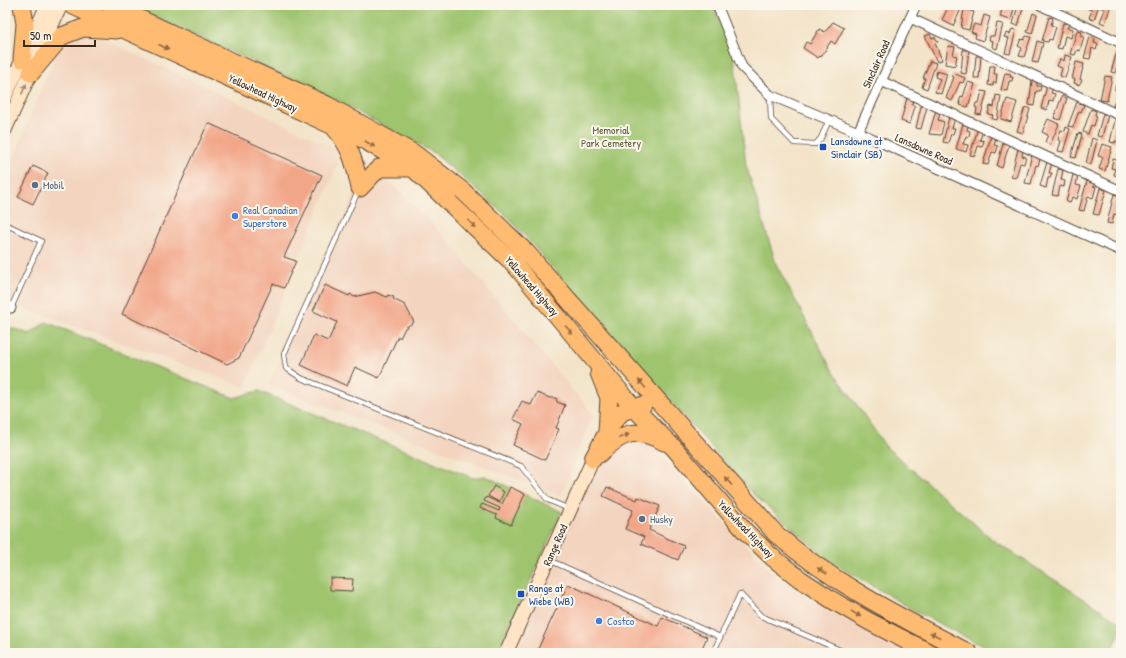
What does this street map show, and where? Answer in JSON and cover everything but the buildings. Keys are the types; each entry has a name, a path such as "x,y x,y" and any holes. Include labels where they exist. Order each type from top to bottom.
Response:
{"highway":[{"path":"22,5 25,24 22,58"},
{"name":"Yellowhead Highway","path":"71,5 128,17 327,105 415,154 464,192 527,253 756,513 802,557 855,592 969,653"},
{"name":"Yellowhead Highway","path":"110,5 128,17 333,126 343,128 414,169 514,264 634,408 674,448 745,531 772,557 800,579 832,600 870,622 930,653"},
{"path":"30,73 62,36 83,28 128,17"},
{"path":"333,126 347,143 355,161 360,188"},
{"path":"360,188 380,168 414,169"},
{"path":"590,354 603,381 609,398 607,432"},
{"path":"593,459 612,423 622,412 652,405 668,413"},
{"path":"593,459 616,439 634,432 652,435 674,448"}],"main road":[{"path":"5,97 47,5"},
{"path":"5,130 62,5"},
{"name":"Range Road","path":"506,653 593,459"}],"street":[{"name":"Lansdowne Road","path":"717,5 742,66 770,95 858,132 1121,251"},
{"name":"Sinclair Road","path":"858,132 916,5"},
{"path":"1040,5 1121,42"},
{"path":"910,18 1121,116"},
{"path":"881,81 1121,191"}],"lane":[{"path":"770,95 771,119 794,143 816,144 821,138 829,120"},
{"path":"360,188 284,354 286,368 301,378 521,466 548,500 571,509"},
{"path":"5,224 41,241 8,307"},
{"path":"548,560 720,637"},
{"path":"713,653 740,594 762,616 847,653"}],"shaded area":[{"path":"68,22 343,152 245,387 5,301 5,180"},
{"path":"369,161 439,231 593,414 561,496 269,385"},
{"path":"642,437 777,577 915,653 511,653 601,457"}],"green space":[{"name":"Memorial Park Cemetery","path":"131,5 714,5 734,56 746,165 776,264 831,368 886,447 993,540 1121,623 1121,630 1111,653 996,653 919,613 830,561 752,493 509,218 434,153 319,91 136,9"},
{"path":"46,322 234,398 258,391 473,478 485,476 562,512 497,653 5,653 5,326 30,334"}],"place":[{"name":"Lansdowne at Sinclair (SB)","path":"823,147"},
{"name":"Mobil","path":"35,185"},
{"name":"Real Canadian Superstore","path":"235,216"},
{"name":"Husky","path":"642,519"},
{"name":"Range at Wiebe (WB)","path":"521,594"},
{"name":"Costco","path":"599,621"}]}
